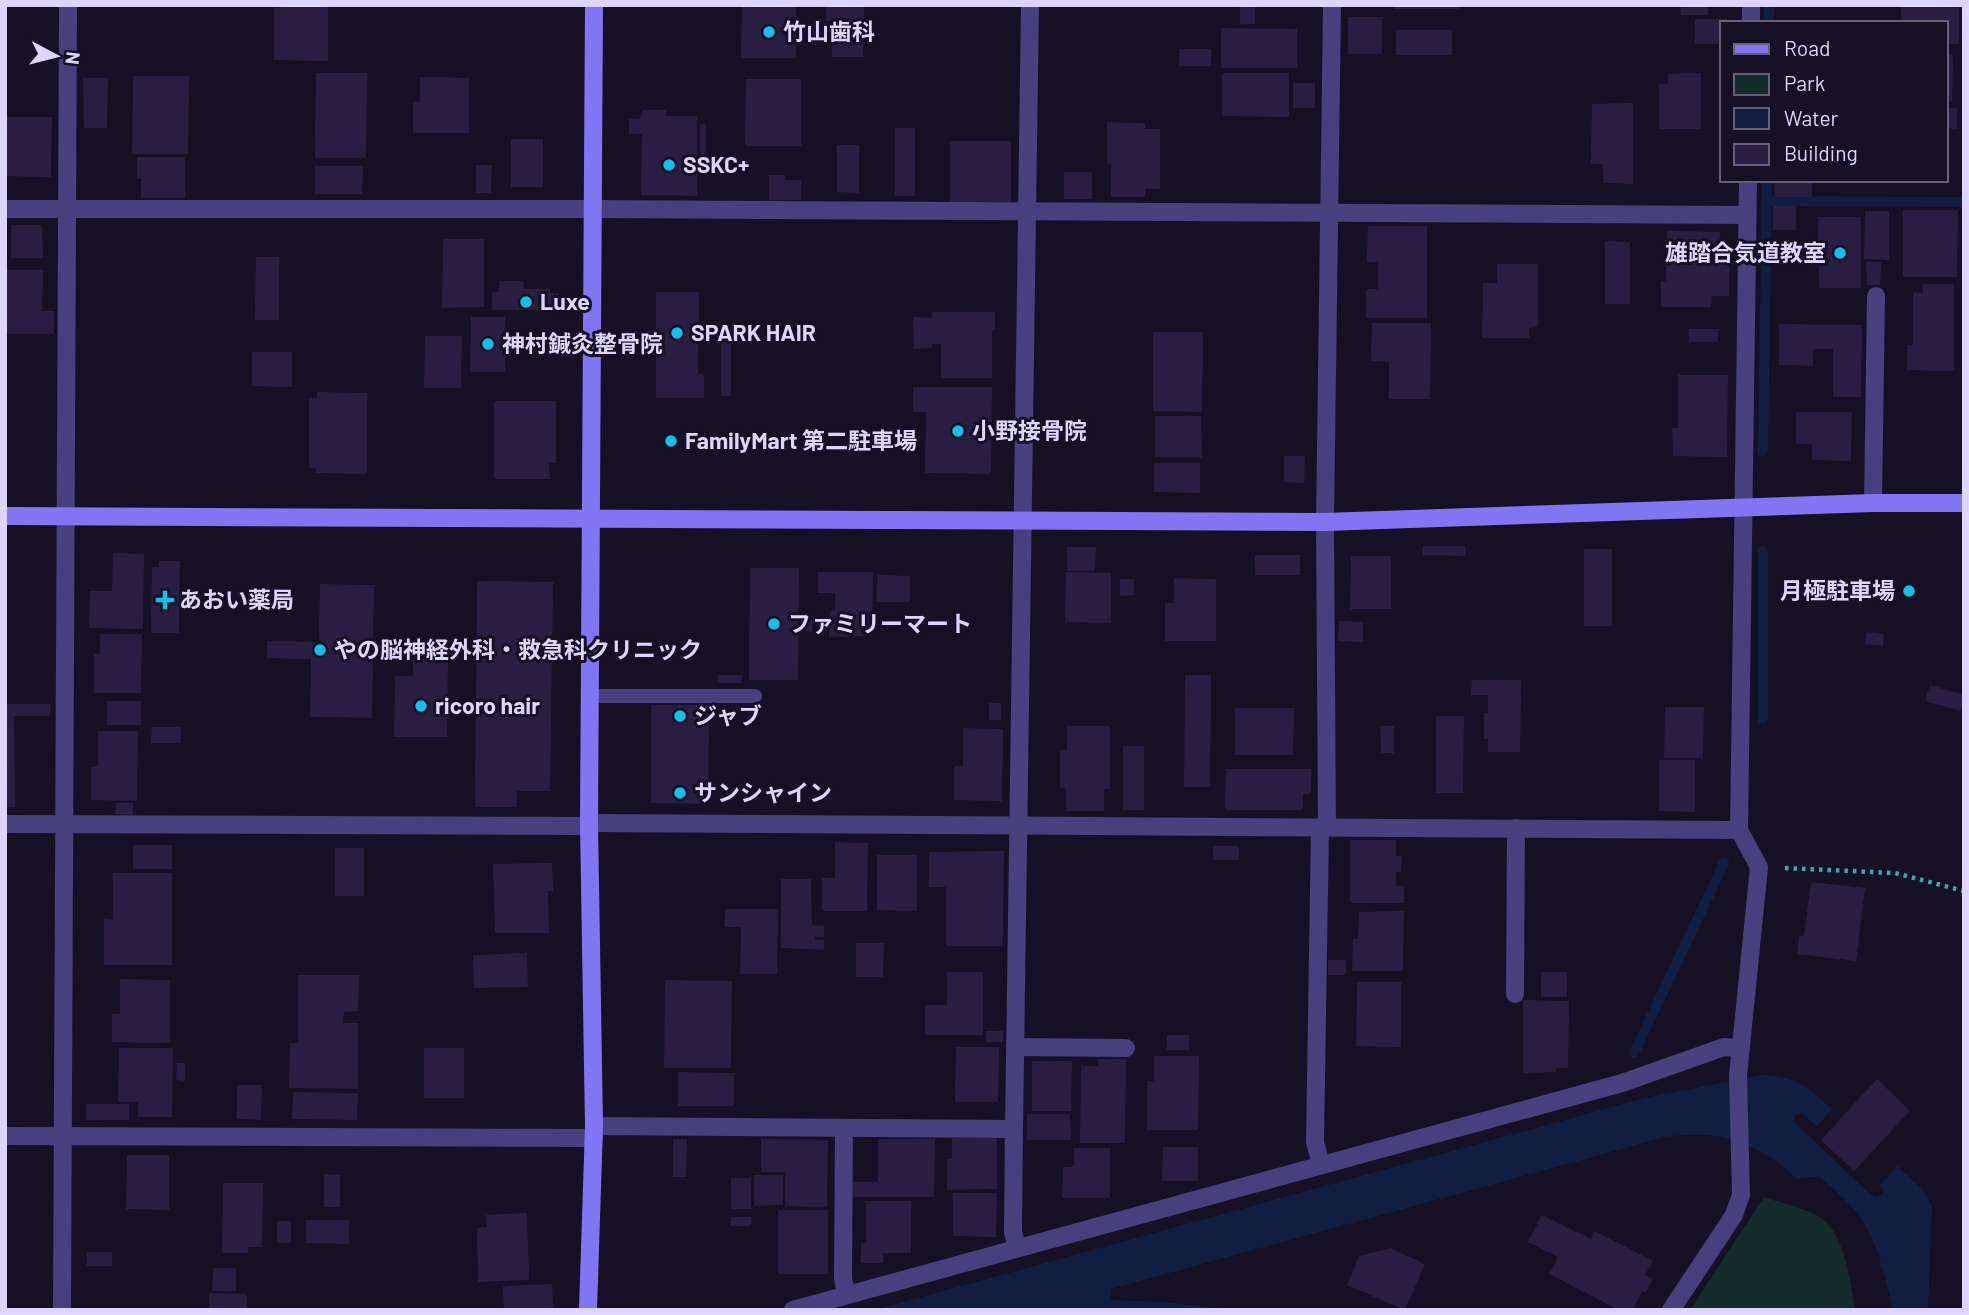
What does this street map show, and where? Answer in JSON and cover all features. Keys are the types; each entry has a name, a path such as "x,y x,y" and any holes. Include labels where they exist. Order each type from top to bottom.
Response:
{"street":[{"path":"62,1310 68,5"},
{"path":"588,1310 594,1132 589,825 594,5"},
{"path":"1017,1248 1013,1232 1014,1129 1030,5"},
{"path":"1321,1165 1315,1142 1324,827 1332,5"},
{"path":"1671,1310 1734,1215 1741,1195 1738,1076 1759,867 1739,830 1748,182"},
{"path":"5,209 1748,215"},
{"path":"1873,503 1876,296"},
{"path":"5,516 1325,522 1873,503 1964,503"},
{"path":"5,824 1019,825 1739,830"},
{"path":"1515,993 1516,828"},
{"path":"1016,1047 1126,1048"},
{"path":"793,1310 1622,1083 1724,1047 1740,1048"},
{"path":"5,1136 844,1128 1014,1129"},
{"path":"844,1128 844,1279 848,1295"}],"lane":[{"path":"590,696 755,696"}],"path":[{"path":"1759,867 1895,873 1964,891"}],"green space":[{"path":"1764,1197 1810,1212 1826,1222 1840,1244 1855,1310 1690,1310"}],"water":[{"path":"1762,1075 1793,1080 1832,1109 1817,1126 1802,1113 1795,1115 1794,1122 1871,1195 1878,1197 1883,1191 1880,1185 1897,1166 1928,1197 1932,1208 1928,1310 1893,1310 1879,1255 1868,1230 1852,1207 1819,1176 1797,1179 1767,1155 1737,1141 1685,1135 1665,1137 1111,1289 1111,1300 1164,1302 1238,1310 874,1310 1645,1098"}],"building":[{"path":"279,5 328,5 328,61 274,60 274,8 279,8"},
{"name":"竹山歯科","path":"742,5 796,5 796,58 741,58"},
{"path":"826,5 864,5 863,57 832,57 832,21 826,21"},
{"path":"1240,5 1255,5 1255,24 1240,24"},
{"path":"1394,5 1459,5 1459,9 1394,9"},
{"path":"1681,5 1708,5 1708,15 1681,15"},
{"path":"1901,5 1959,5 1959,44 1948,44 1948,21 1901,21"},
{"path":"1348,17 1382,17 1382,54 1348,54"},
{"path":"1695,19 1727,19 1720,21 1720,44 1695,44"},
{"path":"1221,28 1297,29 1297,68 1221,68"},
{"path":"1396,30 1452,30 1452,55 1396,55"},
{"path":"1179,49 1211,49 1211,66 1179,66"},
{"path":"1948,55 1953,55 1952,101 1948,101"},
{"path":"316,73 367,73 366,158 315,158"},
{"path":"1222,73 1289,73 1289,117 1222,116"},
{"path":"1701,73 1701,129 1659,129 1659,84 1668,84 1668,74"},
{"path":"133,76 189,76 188,154 132,154"},
{"path":"420,77 469,78 469,133 413,133 413,102 420,102"},
{"path":"83,78 108,78 107,128 84,128"},
{"path":"746,79 801,79 801,146 745,146"},
{"path":"1293,83 1315,83 1315,108 1293,108"},
{"path":"1633,103 1633,184 1603,183 1603,164 1591,164 1592,104"},
{"path":"1948,108 1957,108 1957,129 1948,128"},
{"name":"SSKC+","path":"642,110 666,110 666,116 697,116 697,196 641,195 642,134 629,134 629,119 641,118"},
{"path":"5,117 52,117 51,177 5,176"},
{"path":"1107,122 1145,123 1145,129 1160,129 1160,189 1145,189 1145,197 1111,197 1111,164 1107,164"},
{"path":"700,124 706,124 706,174 700,175"},
{"path":"895,128 915,128 915,196 895,196"},
{"path":"511,139 543,139 543,187 511,187"},
{"path":"950,141 1011,141 1011,202 950,202"},
{"path":"837,145 859,145 859,193 837,192"},
{"path":"137,157 185,157 185,198 141,198 141,179 137,179"},
{"path":"476,165 492,165 491,193 476,193"},
{"path":"315,166 363,166 362,194 315,194"},
{"path":"1064,172 1092,172 1092,199 1064,199"},
{"path":"769,175 785,175 785,180 801,180 801,200 769,200"},
{"path":"1775,182 1812,182 1812,197 1774,197"},
{"path":"1773,206 1796,206 1796,230 1773,230"},
{"path":"1903,210 1958,210 1957,277 1903,277"},
{"path":"1865,211 1889,211 1889,260 1864,259"},
{"path":"1818,217 1861,217 1861,288 1819,288"},
{"path":"11,225 42,225 43,258 11,258"},
{"path":"1368,226 1427,226 1427,318 1366,318 1366,289 1378,289 1378,263 1367,262"},
{"path":"1667,231 1720,232 1720,254 1729,254 1729,296 1712,296 1711,307 1661,307 1661,281 1666,281"},
{"path":"443,239 484,239 484,307 442,308"},
{"path":"1605,241 1630,242 1630,304 1605,304"},
{"path":"256,257 279,257 279,320 255,320"},
{"path":"1866,262 1881,262 1880,285 1867,285"},
{"path":"1497,264 1538,264 1538,327 1529,328 1529,338 1482,338 1483,283 1497,283"},
{"path":"5,270 43,270 42,311 54,311 54,334 5,334"},
{"name":"Luxe","path":"499,281 523,281 524,289 550,289 550,293 559,293 559,310 492,310 492,292 499,292"},
{"path":"1923,284 1954,284 1954,371 1907,370 1907,345 1913,345 1913,292 1923,293"},
{"name":"SPARK HAIR","path":"656,292 699,292 698,374 704,374 704,398 656,398"},
{"path":"932,312 995,312 995,330 992,330 992,378 941,378 941,344 932,344 932,348 914,349 913,317 932,318"},
{"path":"471,317 505,317 505,372 470,372"},
{"path":"1372,323 1431,323 1430,399 1389,399 1389,362 1371,361"},
{"path":"1779,324 1862,325 1861,397 1833,397 1833,349 1813,349 1813,366 1779,365"},
{"path":"1689,329 1718,329 1718,342 1689,342"},
{"path":"1153,332 1203,332 1202,412 1153,411"},
{"path":"425,336 462,336 461,388 424,388"},
{"path":"721,337 731,337 731,396 721,396"},
{"path":"252,352 292,352 292,387 252,386"},
{"path":"1678,375 1728,375 1727,457 1673,456 1672,428 1678,428"},
{"path":"913,387 992,387 991,474 925,473 926,412 913,412"},
{"path":"317,392 367,393 367,474 316,473 316,468 309,468 309,398 317,398"},
{"path":"494,401 556,401 556,463 549,463 550,479 494,479"},
{"path":"1796,412 1852,412 1851,461 1812,460 1812,444 1796,444"},
{"path":"1155,416 1201,416 1202,457 1155,457"},
{"path":"1284,456 1305,456 1304,483 1284,482"},
{"path":"1154,463 1200,463 1200,493 1154,492"},
{"path":"1423,546 1465,546 1465,556 1423,555"},
{"path":"1067,547 1096,547 1095,571 1067,571"},
{"path":"1584,549 1612,549 1612,626 1584,626"},
{"path":"113,553 144,554 143,629 89,628 90,591 112,591"},
{"path":"1255,555 1300,555 1300,575 1255,575"},
{"path":"1351,556 1391,556 1391,609 1350,609"},
{"name":"あおい薬局","path":"159,561 180,561 179,633 151,633 152,567 159,567"},
{"name":"ファミリーマート","path":"750,568 799,568 798,680 749,680"},
{"path":"818,572 873,572 872,636 829,637 830,611 835,611 835,593 818,593"},
{"path":"1066,572 1111,573 1111,623 1065,622"},
{"path":"877,575 910,576 910,602 877,602"},
{"path":"1174,578 1216,579 1216,641 1165,641 1165,603 1174,603"},
{"path":"1120,579 1134,579 1134,595 1120,596"},
{"path":"477,581 553,582 550,791 517,791 517,807 475,807"},
{"name":"やの脳神経外科・救急科クリニック","path":"320,584 374,585 372,718 310,717 311,659 267,658 267,641 319,642"},
{"path":"802,617 812,618 812,632 802,631"},
{"path":"1339,621 1363,622 1363,642 1338,641"},
{"path":"1866,632 1884,634 1883,646 1865,644"},
{"path":"100,634 142,634 141,693 94,693 94,654 100,654"},
{"name":"ricoro hair","path":"413,658 448,658 447,737 394,737 395,676 413,676"},
{"path":"718,675 742,675 742,683 718,683"},
{"path":"1185,675 1211,675 1210,787 1184,787"},
{"path":"1472,680 1521,680 1520,752 1488,752 1488,739 1484,739 1484,713 1488,713 1488,695 1471,695"},
{"path":"1930,685 1964,695 1961,711 1925,701"},
{"path":"107,701 141,701 141,725 107,725"},
{"path":"989,703 1001,703 1001,720 989,720"},
{"path":"5,704 51,704 50,716 14,716 15,807 5,807"},
{"path":"651,705 709,705 708,804 651,803"},
{"path":"1665,707 1704,707 1703,758 1664,758"},
{"path":"1235,708 1294,708 1293,755 1235,755"},
{"path":"1436,716 1464,716 1463,793 1436,793"},
{"path":"1067,726 1110,726 1110,789 1104,789 1104,811 1066,811 1066,788 1060,788 1060,750 1067,750"},
{"path":"1380,726 1394,726 1394,753 1381,753"},
{"path":"152,727 181,727 181,743 151,743"},
{"path":"963,728 1003,729 1002,801 954,800 954,766 963,766"},
{"path":"98,731 138,731 137,801 91,800 91,767 98,767"},
{"path":"1123,746 1144,746 1144,810 1123,810"},
{"path":"1659,760 1695,760 1695,812 1659,811"},
{"path":"1226,769 1311,769 1311,794 1303,794 1303,810 1225,810"},
{"path":"116,803 133,803 133,815 115,814"},
{"path":"1350,840 1396,840 1396,856 1402,856 1401,872 1396,872 1396,886 1404,886 1404,903 1350,903"},
{"path":"835,842 868,843 867,911 822,911 822,878 835,878"},
{"path":"133,845 172,845 172,869 133,869"},
{"path":"1213,846 1239,846 1239,860 1213,860"},
{"path":"335,848 364,848 364,896 335,896"},
{"path":"1004,851 1003,946 946,946 946,887 929,887 929,852"},
{"path":"877,855 917,855 917,911 877,910"},
{"path":"552,863 553,891 548,891 549,933 495,933 493,864"},
{"path":"113,873 172,873 172,965 104,965 104,918 113,919"},
{"path":"781,879 811,879 812,925 824,926 824,937 815,937 815,940 824,940 824,950 781,948"},
{"path":"1811,882 1865,888 1856,961 1797,954 1799,936 1804,936"},
{"path":"725,909 778,909 777,974 740,974 741,927 725,927"},
{"path":"1404,911 1403,971 1352,971 1353,939 1358,939 1359,912"},
{"path":"856,943 884,943 883,977 856,977"},
{"path":"527,953 528,987 474,988 473,955"},
{"path":"1328,960 1346,960 1346,975 1328,975"},
{"path":"947,972 983,972 983,1035 925,1035 925,1005 947,1005"},
{"path":"1541,972 1567,972 1567,997 1541,997"},
{"path":"298,975 359,975 358,1011 344,1012 343,1023 358,1023 358,1089 289,1088 290,1043 298,1043"},
{"path":"120,979 170,980 170,1043 112,1042 112,1014 120,1014"},
{"path":"665,980 732,981 731,1068 664,1068"},
{"path":"1357,982 1401,982 1401,1047 1356,1046"},
{"path":"1523,1000 1569,1001 1568,1068 1556,1068 1556,1072 1523,1073"},
{"path":"986,1031 1003,1031 1003,1042 986,1042"},
{"path":"1167,1035 1189,1035 1189,1050 1167,1050"},
{"path":"956,1047 999,1047 998,1102 955,1102"},
{"path":"119,1048 173,1048 172,1117 138,1117 138,1102 118,1102"},
{"path":"424,1048 464,1048 464,1098 424,1098"},
{"path":"1154,1056 1199,1056 1198,1130 1147,1130 1147,1081 1154,1081"},
{"path":"1098,1059 1126,1059 1125,1143 1080,1143 1081,1066 1098,1066"},
{"path":"1032,1061 1072,1061 1071,1111 1032,1111"},
{"path":"177,1063 185,1063 185,1081 176,1080"},
{"path":"678,1072 734,1073 734,1106 678,1106"},
{"path":"1877,1079 1910,1111 1854,1171 1821,1140"},
{"path":"237,1085 262,1085 261,1120 237,1119"},
{"path":"293,1092 358,1093 357,1120 292,1119"},
{"path":"86,1104 129,1104 129,1120 86,1120"},
{"path":"1027,1114 1070,1114 1071,1140 1027,1140"},
{"path":"952,1138 997,1138 997,1189 947,1190 947,1159 952,1159"},
{"path":"673,1139 687,1139 686,1177 673,1177"},
{"path":"761,1139 828,1140 827,1207 785,1206 785,1172 761,1172"},
{"path":"878,1139 935,1139 934,1197 853,1197 853,1182 878,1182"},
{"path":"1163,1147 1198,1147 1198,1181 1162,1181"},
{"path":"1074,1148 1110,1148 1110,1198 1062,1198 1063,1167 1074,1167"},
{"path":"127,1155 169,1155 169,1210 126,1209"},
{"path":"324,1174 340,1175 340,1207 324,1207"},
{"path":"754,1175 783,1175 783,1205 754,1206"},
{"path":"731,1178 751,1178 751,1209 731,1209"},
{"path":"223,1183 263,1183 262,1247 248,1247 248,1253 222,1253"},
{"path":"953,1193 997,1193 996,1237 953,1236"},
{"path":"866,1201 911,1201 911,1253 883,1253 883,1263 861,1263 861,1243 866,1243"},
{"path":"778,1210 828,1210 828,1274 778,1274"},
{"path":"527,1213 529,1280 478,1282 477,1228 487,1227 486,1215"},
{"path":"1542,1215 1591,1239 1594,1231 1653,1261 1645,1275 1653,1279 1646,1292 1642,1291 1633,1310 1619,1310 1549,1274 1558,1257 1528,1242"},
{"path":"731,1217 751,1217 751,1226 730,1226"},
{"path":"306,1220 349,1220 349,1244 306,1243"},
{"path":"277,1221 291,1221 291,1242 277,1243"},
{"path":"1390,1248 1425,1264 1405,1310 1347,1285 1359,1256"},
{"path":"87,1252 112,1252 112,1266 87,1266"},
{"path":"213,1268 236,1268 236,1291 212,1291"},
{"path":"552,1284 553,1310 504,1310 503,1286"},
{"path":"209,1293 247,1294 247,1310 209,1310"}],"waterway":[{"path":"1769,5 1769,21"},
{"path":"1763,452 1767,182"},
{"path":"1766,201 1964,202"},
{"path":"1763,551 1763,719"},
{"path":"1634,1053 1724,863"}],"place":[{"name":"竹山歯科","path":"769,32"},
{"name":"SSKC+","path":"669,165"},
{"name":"雄踏合気道教室","path":"1840,253"},
{"name":"Luxe","path":"526,302"},
{"name":"SPARK HAIR","path":"677,333"},
{"name":"神村鍼灸整骨院","path":"488,344"},
{"name":"小野接骨院","path":"958,431"},
{"name":"FamilyMart 第二駐車場","path":"671,441"},
{"name":"月極駐車場","path":"1909,591"},
{"name":"あおい薬局","path":"165,600"},
{"name":"ファミリーマート","path":"774,624"},
{"name":"やの脳神経外科・救急科クリニック","path":"320,650"},
{"name":"ricoro hair","path":"421,706"},
{"name":"ジャブ","path":"680,716"},
{"name":"サンシャイン","path":"680,793"}]}
